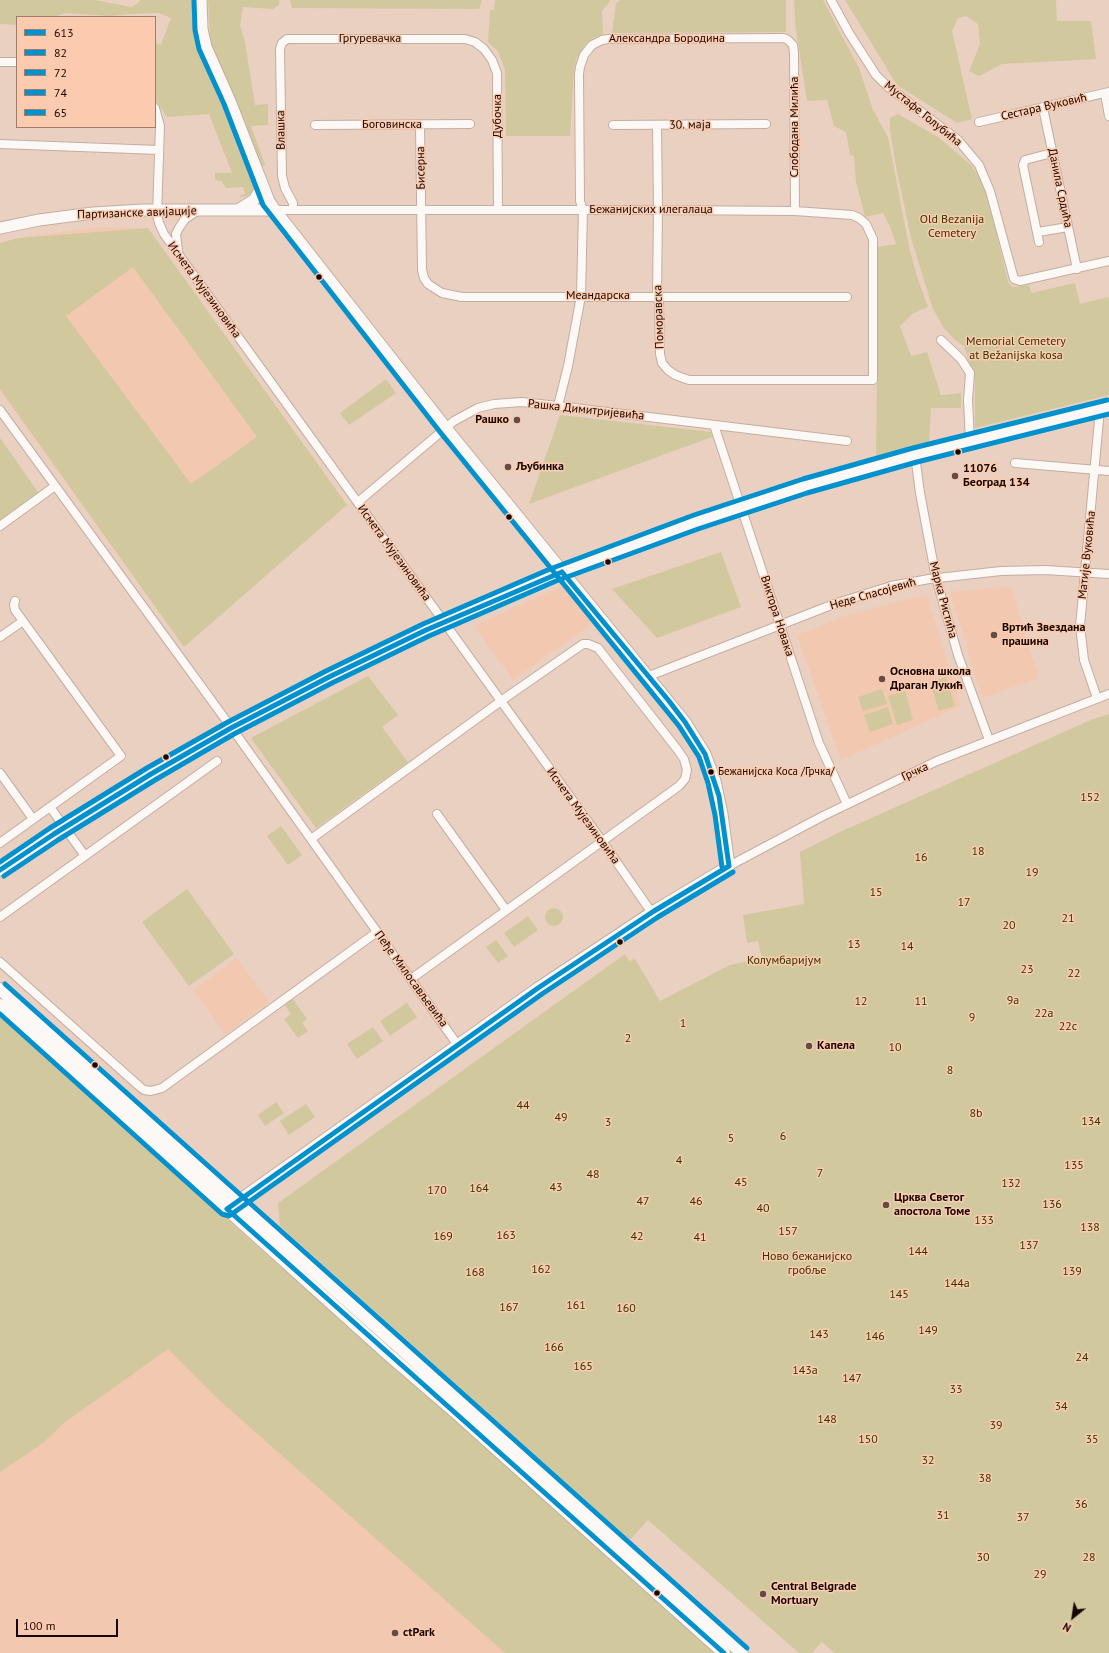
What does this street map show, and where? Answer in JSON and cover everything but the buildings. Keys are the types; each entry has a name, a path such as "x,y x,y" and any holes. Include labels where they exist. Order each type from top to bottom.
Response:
{"main road":[{"path":"201,0 202,29 206,47 230,101 263,185 275,210 446,428 685,722 705,754 710,766 719,796 729,866 652,913 538,988 232,1206"},
{"path":"238,210 254,200 263,185"},
{"name":"Партизанске авијације","path":"0,228 79,214 157,210 275,210"},
{"path":"0,870 151,774 231,728 328,677 444,622 562,572 629,546 741,506 915,455 1104,408"},
{"path":"0,989 232,1206"},
{"path":"0,1005 232,1206 458,1407 742,1653"},
{"path":"458,1407 724,1653"}],"street":[{"name":"Мустафе Голубића","path":"830,0 876,75 887,86 958,140 979,165 990,191 1013,276 1016,280 1020,281 1077,269"},
{"name":"Александра Бородина","path":"558,406 568,366 581,296 583,210 580,201 579,74 582,60 588,48 602,40 608,39 784,38 791,43"},
{"name":"Гргуревачка","path":"280,49 282,43 287,39 465,39"},
{"name":"Дубочка","path":"465,39 476,42 484,49 492,60 497,73 498,210"},
{"name":"Слободана Милића","path":"791,43 794,53 795,211"},
{"name":"Влашка","path":"280,49 283,181 284,188 293,203 293,210"},
{"path":"0,62 16,62"},
{"path":"1107,92 1109,116"},
{"name":"Сестара Вуковић","path":"979,122 1107,92"},
{"name":"Данила Срдића","path":"1043,108 1077,269"},
{"name":"Исмета Мујезиновића","path":"156,112 160,126 157,210 160,226 178,255 358,502 602,841 652,913"},
{"name":"Боговинска","path":"315,125 470,124"},
{"name":"30. маја","path":"614,125 657,126 766,124"},
{"name":"Бисерна","path":"420,125 422,210"},
{"name":"Поморавска","path":"657,126 657,296 659,303 660,354 662,363 668,370 681,378 688,380 873,380"},
{"path":"0,144 160,150"},
{"path":"1039,242 1023,165 1025,160 1052,153"},
{"path":"178,255 176,234 185,219 199,210"},
{"name":"Бежанијских илегалаца","path":"275,210 795,211 852,215 862,220 870,232 873,243 873,380"},
{"name":"Меандарска","path":"422,210 422,270 424,278 433,288 442,293 462,297 847,297"},
{"path":"1038,232 1068,227"},
{"path":"1077,269 1109,261"},
{"path":"941,340 961,359 970,373 968,404 970,441"},
{"name":"Рашка Димитријевића","path":"358,502 446,428 464,415 478,408 494,404 522,402 847,441"},
{"name":"Матије Вуковића","path":"1097,698 1084,660 1080,631 1095,469 1104,408"},
{"name":"Пеђе Милосављевића","path":"0,410 458,1044"},
{"name":"Виктора Новака","path":"714,425 819,743 847,804"},
{"name":"Марка Ристића","path":"915,455 920,493 936,578 958,655 989,740"},
{"path":"1015,463 1109,471"},
{"path":"0,526 55,486"},
{"name":"Неде Спасојевић","path":"649,676 780,624 834,604 891,586 936,578 1001,571 1045,570 1109,574"},
{"path":"0,843 121,756 15,610 15,601"},
{"path":"0,637 23,620"},
{"path":"310,839 583,644 588,644 598,648 677,749 686,765 686,775 683,782 411,979"},
{"name":"Грчка","path":"729,866 847,804 937,762 989,740 1109,694"},
{"path":"0,917 217,761"},
{"path":"0,774 33,819"},
{"path":"50,807 85,856"},
{"path":"437,814 506,910"},
{"path":"0,962 139,1086 144,1090 151,1091 162,1088 377,932"}],"shaded area":[{"path":"99,227 148,228 347,505 184,647 0,391 0,243 18,238"},
{"path":"562,586 592,624 513,680 474,626"},
{"name":"Вртић Звездана прашина","path":"1011,586 1039,678 982,698 950,592"},
{"name":"Основна школа Драган Лукић","path":"927,595 961,706 841,760 797,635 842,617 899,601"},
{"path":"237,958 269,1002 225,1034 193,990"},
{"path":"0,1013 711,1653 0,1653"}],"green space":[{"path":"0,0 95,0 131,7 140,0 194,0 194,22 202,57 251,167 254,179 253,191 247,196 240,197 239,196 245,194 243,187 226,188 221,181 215,180 215,173 232,173 209,114 167,117 156,101 156,43 161,45 171,18 159,13 110,16 65,13 57,16 16,16 16,25 0,24"},
{"path":"208,0 279,0 279,5 273,9 243,7 240,26 245,42 255,105 268,104 268,125 251,126 265,165 260,168 215,59 210,34"},
{"path":"290,0 482,0 479,9 292,8"},
{"path":"495,0 611,0 602,11 603,34 593,38 584,46 577,58 574,68 570,136 506,136 505,70 498,51 488,42 490,10 494,10"},
{"path":"621,0 786,0 786,32 612,33 616,3"},
{"path":"794,0 823,0 859,68 873,110 888,137 909,247 917,277 928,307 912,314 900,326 911,356 927,352 941,395 961,393 961,408 931,408 929,442 876,458 877,247 896,244 883,213 865,217 856,182 854,156 850,155 846,132 834,126 827,100 807,101 795,23"},
{"path":"845,0 1056,0 1057,21 1091,21 1096,59 1002,64 979,76 969,71 980,44 978,24 966,16 958,18 952,31 972,119 957,123 897,85"},
{"path":"898,114 938,137 972,166 985,186 1008,282 1012,287 1029,285 1031,293 1075,283 1080,304 1109,297 1109,395 975,428 975,381 964,346 955,340 944,328 933,309 911,238 890,131 890,118"},
{"path":"148,228 347,505 184,647 0,389 0,243 18,238","holes":["133,267 257,437 191,484 66,316"]},
{"path":"386,379 396,393 349,425 340,413"},
{"path":"560,415 711,432 712,437 529,504"},
{"path":"0,438 38,492 0,520"},
{"path":"721,552 741,607 657,638 612,589"},
{"path":"368,676 398,715 382,727 408,762 316,828 251,738"},
{"path":"946,677 955,706 939,711 930,682"},
{"path":"882,689 887,704 863,711 858,697"},
{"path":"905,691 913,720 897,725 888,696"},
{"path":"888,707 893,724 870,732 864,715"},
{"name":"Ново бежанијско гробље","path":"1109,714 1109,1653 834,1653 822,1642 812,1653 799,1653 648,1520 630,1540 280,1226 278,1203 625,954 629,961 635,959 660,1001 730,965 762,958 758,941 747,943 743,915 804,904 800,852 840,832 1093,719"},
{"path":"281,826 302,855 288,865 267,836"},
{"path":"187,889 234,954 189,986 142,922"},
{"path":"554,908 560,911 563,917 560,923 554,926 548,923 545,917 548,911"},
{"path":"528,916 538,930 514,947 504,933"},
{"path":"496,940 508,956 498,963 486,947"},
{"path":"293,999 307,1019 302,1023 308,1031 298,1038 284,1019 291,1014 285,1005"},
{"path":"407,1003 417,1017 390,1036 380,1021"},
{"path":"0,1017 261,1250 723,1653 505,1653 218,1399 168,1349 64,1423 43,1443 0,1472"},
{"path":"373,1027 383,1041 357,1059 347,1044"},
{"path":"276,1102 284,1113 265,1126 258,1115"},
{"path":"306,1104 315,1117 289,1135 280,1121"}],"transit line":[{"name":"82","path":"194,0 195,30 199,49 224,104 263,205 440,432 679,726 699,757 708,783 715,815 722,867"},
{"name":"74","path":"0,862 50,828 147,768 228,722 326,671 423,624 550,569 694,515 803,479 913,448 1107,400"},
{"name":"72","path":"4,876 58,840 155,780 234,734 332,683 429,636 556,581 698,529 807,493 917,462 1109,414"},
{"name":"613","path":"562,572 669,701 685,722 705,754 719,796 729,866"},
{"name":"613","path":"0,870 54,834 151,774 231,728 329,677 426,630 562,572"},
{"name":"613","path":"724,1653 227,1209 538,988 654,911 729,866"},
{"name":"82","path":"0,1014 222,1214 229,1216 542,994 658,917 733,872"},
{"name":"65","path":"5,984 747,1648"}],"place":[{"name":"Рашко","path":"517,420"},
{"name":"Љубинка","path":"508,467"},
{"name":"11076 Београд 134","path":"955,476"},
{"name":"Вртић Звездана прашина","path":"994,635"},
{"name":"Основна школа Драган Лукић","path":"882,679"},
{"name":"Бежанијска Коса /Грчка/","path":"711,772"},
{"name":"Капела","path":"809,1046"},
{"name":"Црква Светог апостола Томе","path":"886,1205"},
{"name":"Central Belgrade Mortuary","path":"763,1594"},
{"name":"ctPark","path":"395,1633"}],"park label":[{"name":"Old Bezanija Cemetery","path":"952,227"},
{"name":"Memorial Cemetery at Bežanijska kosa","path":"1016,349"},
{"name":"152","path":"1090,798"},
{"name":"18","path":"978,852"},
{"name":"16","path":"921,858"},
{"name":"19","path":"1032,873"},
{"name":"15","path":"876,893"},
{"name":"17","path":"964,903"},
{"name":"21","path":"1068,919"},
{"name":"20","path":"1009,926"},
{"name":"13","path":"854,945"},
{"name":"14","path":"907,947"},
{"name":"Колумбаријум","path":"784,961"},
{"name":"23","path":"1027,970"},
{"name":"22","path":"1074,974"},
{"name":"9a","path":"1013,1001"},
{"name":"12","path":"861,1002"},
{"name":"11","path":"921,1002"},
{"name":"22a","path":"1044,1014"},
{"name":"9","path":"972,1018"},
{"name":"1","path":"683,1024"},
{"name":"22c","path":"1068,1027"},
{"name":"2","path":"628,1039"},
{"name":"10","path":"895,1048"},
{"name":"8","path":"950,1071"},
{"name":"44","path":"523,1106"},
{"name":"8b","path":"976,1114"},
{"name":"49","path":"561,1118"},
{"name":"134","path":"1091,1122"},
{"name":"3","path":"608,1123"},
{"name":"6","path":"783,1137"},
{"name":"5","path":"731,1139"},
{"name":"4","path":"679,1161"},
{"name":"135","path":"1074,1166"},
{"name":"7","path":"820,1174"},
{"name":"48","path":"593,1175"},
{"name":"45","path":"741,1183"},
{"name":"132","path":"1011,1184"},
{"name":"43","path":"556,1188"},
{"name":"164","path":"479,1189"},
{"name":"170","path":"437,1191"},
{"name":"47","path":"643,1202"},
{"name":"46","path":"696,1202"},
{"name":"136","path":"1052,1205"},
{"name":"40","path":"763,1209"},
{"name":"133","path":"984,1221"},
{"name":"138","path":"1090,1228"},
{"name":"157","path":"788,1232"},
{"name":"163","path":"506,1236"},
{"name":"169","path":"443,1237"},
{"name":"42","path":"637,1237"},
{"name":"41","path":"700,1238"},
{"name":"137","path":"1029,1246"},
{"name":"144","path":"918,1252"},
{"name":"162","path":"541,1270"},
{"name":"139","path":"1072,1272"},
{"name":"168","path":"475,1273"},
{"name":"144a","path":"957,1284"},
{"name":"145","path":"899,1295"},
{"name":"161","path":"576,1306"},
{"name":"167","path":"509,1308"},
{"name":"160","path":"626,1309"},
{"name":"149","path":"928,1331"},
{"name":"143","path":"819,1335"},
{"name":"146","path":"875,1337"},
{"name":"166","path":"554,1348"},
{"name":"24","path":"1082,1358"},
{"name":"165","path":"583,1367"},
{"name":"143a","path":"805,1371"},
{"name":"147","path":"852,1379"},
{"name":"33","path":"956,1390"},
{"name":"34","path":"1061,1407"},
{"name":"148","path":"827,1420"},
{"name":"39","path":"996,1426"},
{"name":"150","path":"868,1440"},
{"name":"35","path":"1092,1440"},
{"name":"32","path":"928,1461"},
{"name":"38","path":"985,1479"},
{"name":"36","path":"1081,1505"},
{"name":"31","path":"943,1516"},
{"name":"37","path":"1023,1518"},
{"name":"30","path":"983,1558"},
{"name":"28","path":"1089,1558"},
{"name":"29","path":"1040,1575"}]}
